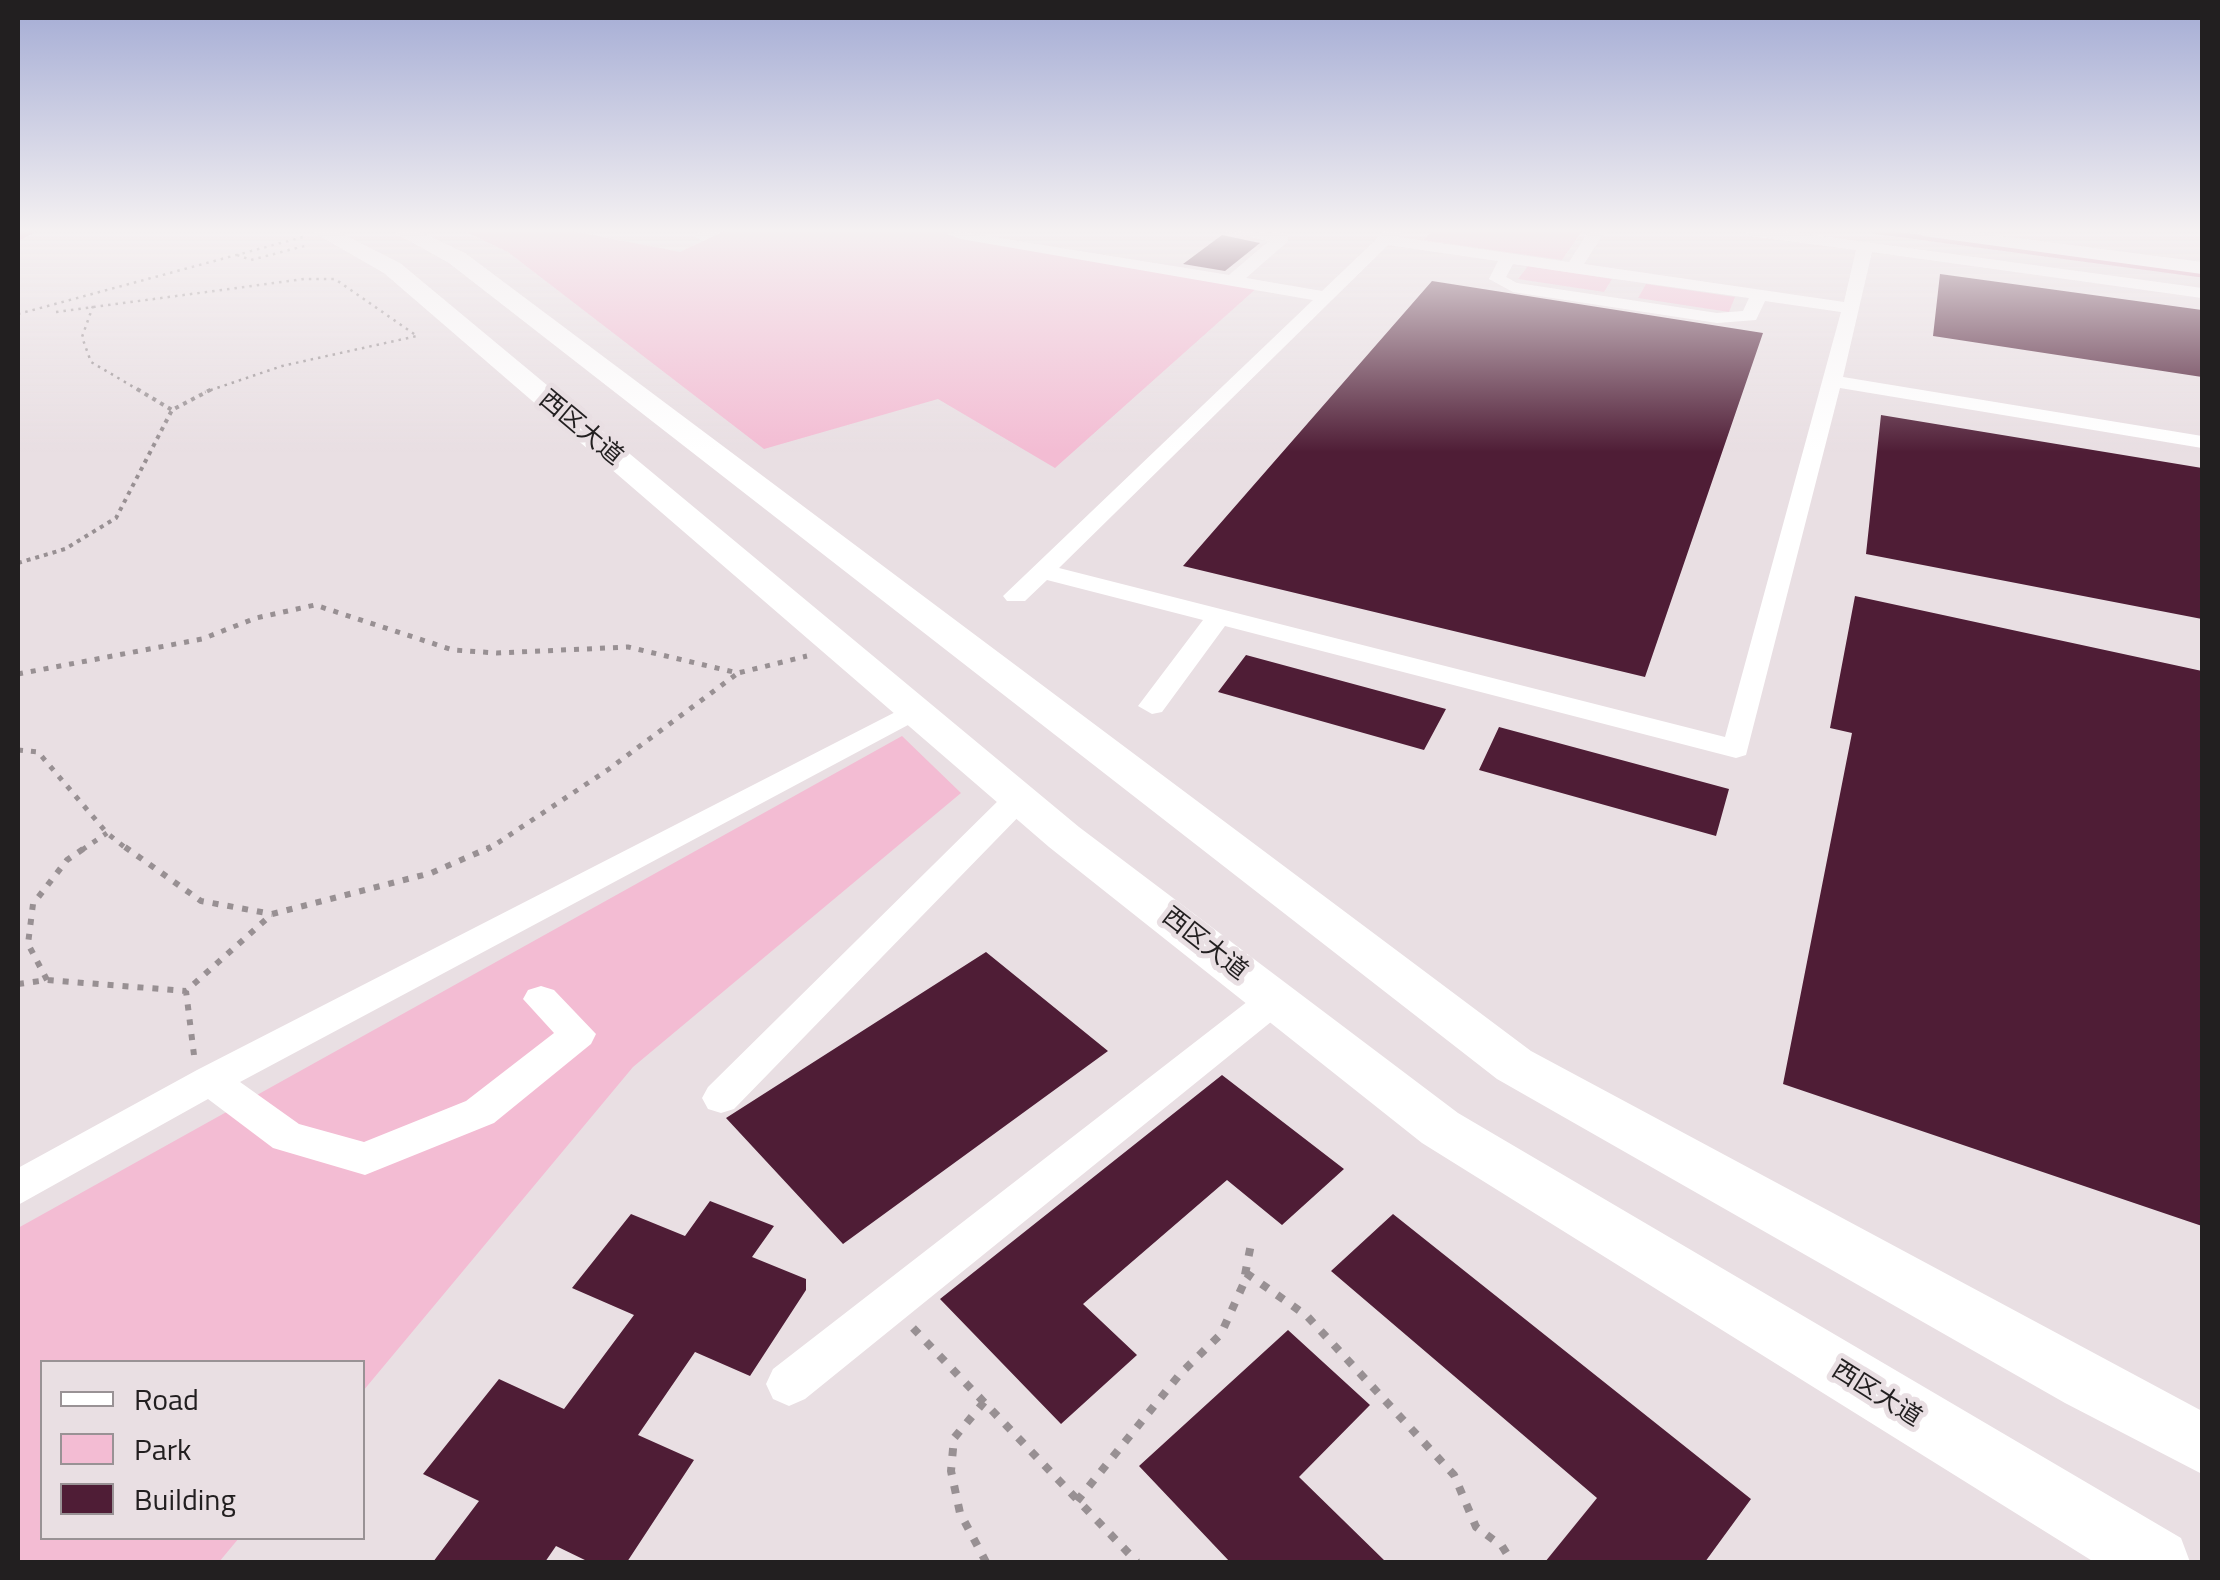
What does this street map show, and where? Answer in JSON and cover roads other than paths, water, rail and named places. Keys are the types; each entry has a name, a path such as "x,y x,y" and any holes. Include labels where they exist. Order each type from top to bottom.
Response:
{"main road":[{"name":"西区大道","path":"435,305 1018,798 1440,1128 2032,1491 2157,1562"},
{"path":"517,305 914,609 1174,801 1514,1064 2068,1374 2202,1444"}],"street":[{"path":"1016,596 1317,305"},
{"path":"1628,305 1717,318 1750,316 1755,305"},
{"path":"1830,305 1851,308"},
{"path":"1042,571 1736,750 1852,305"},
{"path":"1832,380 2202,442"},
{"path":"1152,706 1219,616"},
{"path":"18,1188 204,1083 913,711"},
{"path":"721,1098 1018,798"},
{"path":"204,1083 287,1136 365,1160 480,1112 578,1034 541,999"},
{"path":"789,1384 1274,1000"}]}
